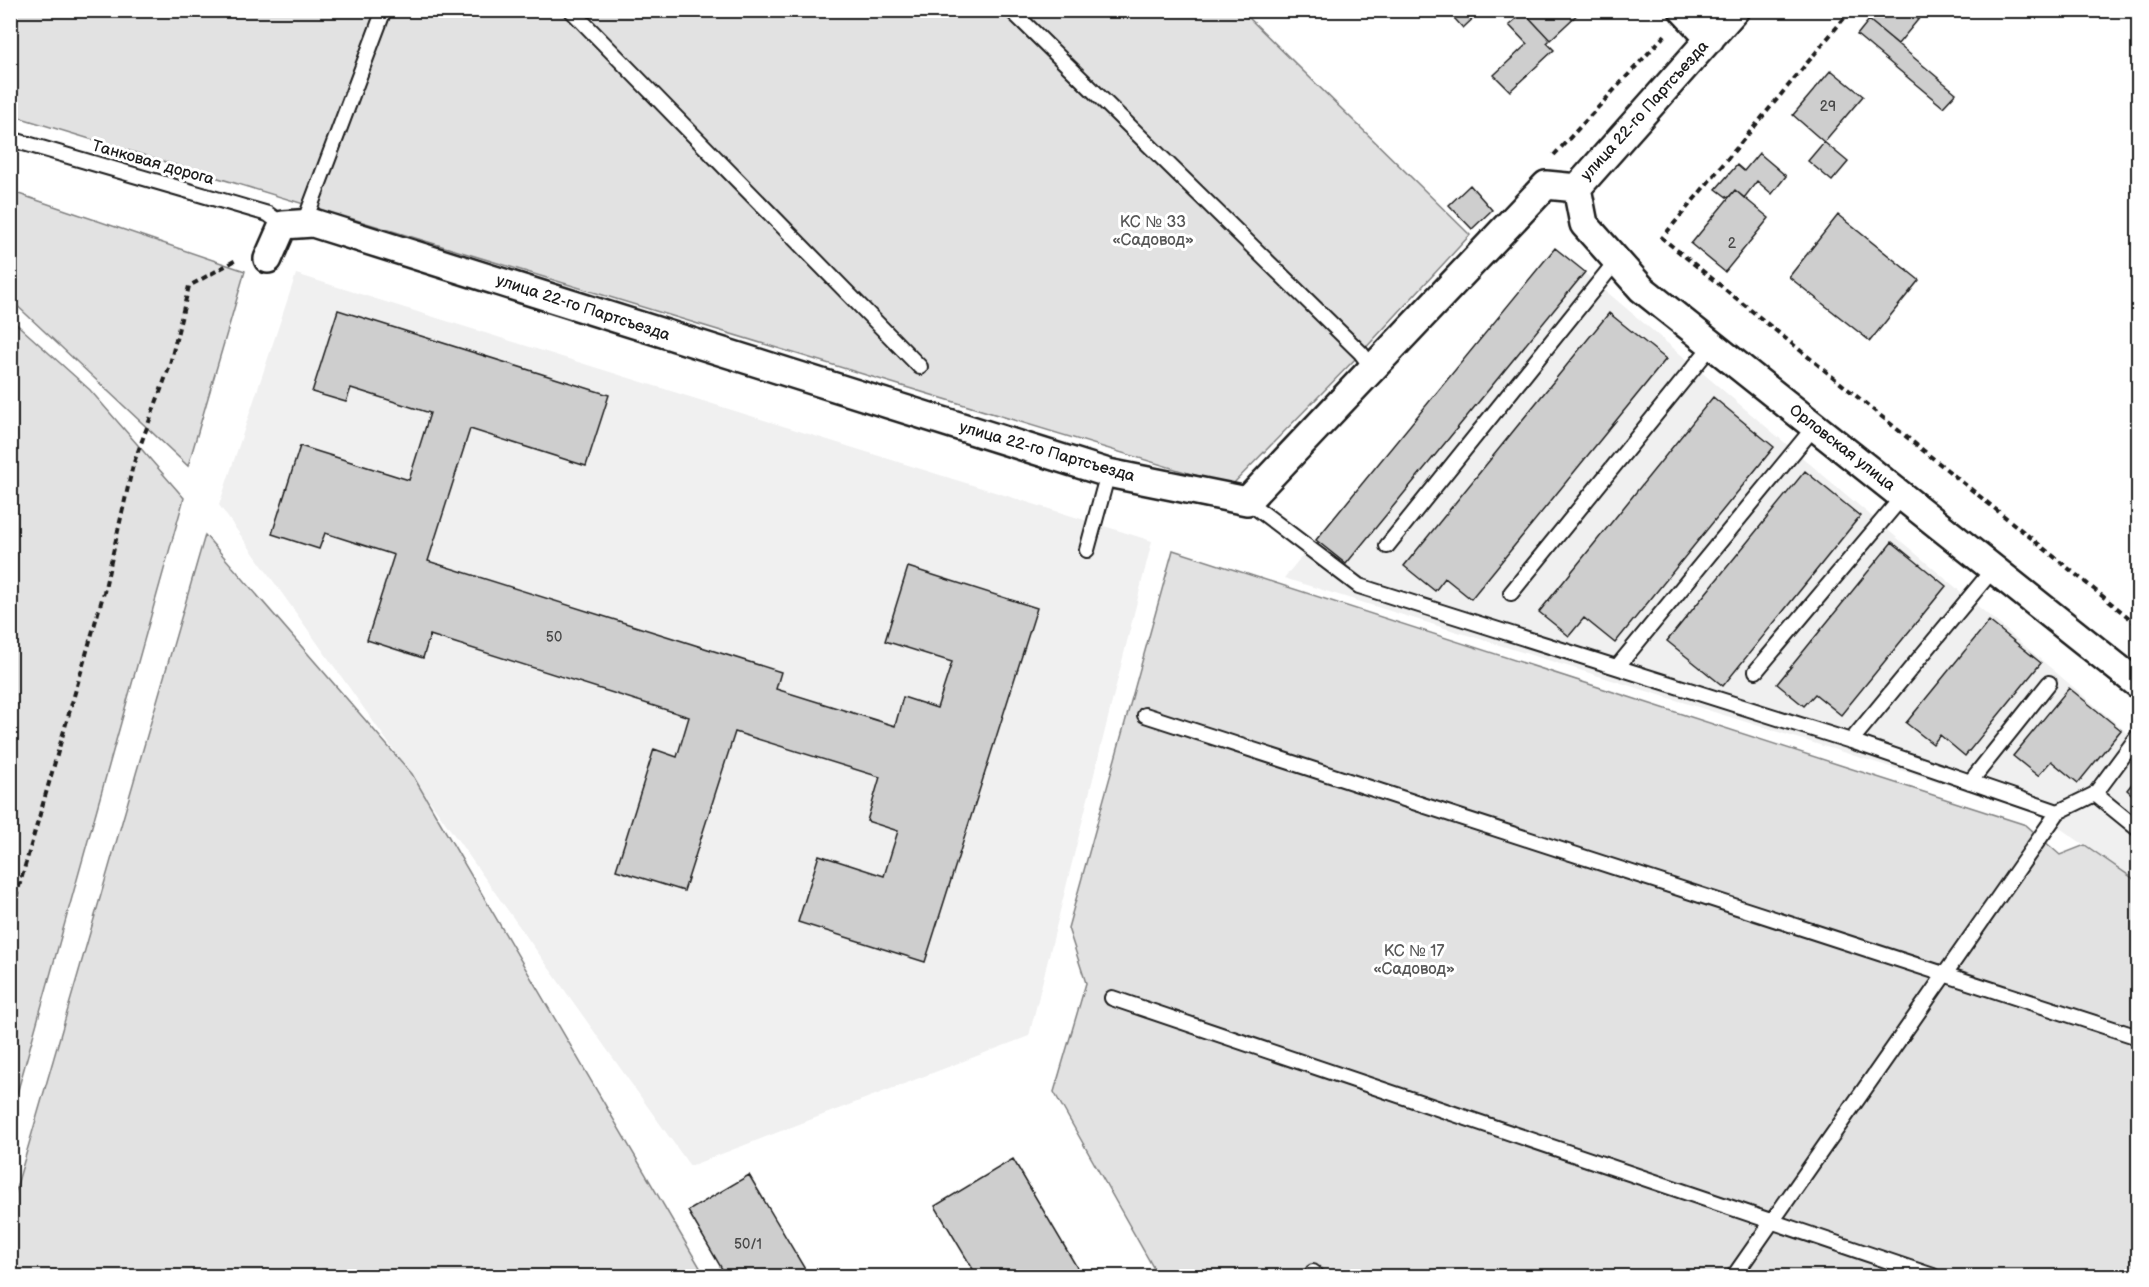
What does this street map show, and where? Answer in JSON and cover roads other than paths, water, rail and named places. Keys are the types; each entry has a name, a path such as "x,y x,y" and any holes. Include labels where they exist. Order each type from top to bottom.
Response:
{"street":[{"path":"1683,10 1710,39"},
{"name":"улица 22-го Партсъезда","path":"285,221 313,223 1108,473 1247,501 1546,186 1577,188 1735,10"},
{"name":"Орловская улица","path":"1577,188 1584,224 1642,289 2139,684"},
{"path":"268,259 285,221"}],"lane":[{"path":"285,221 384,10"},
{"path":"571,10 920,367"},
{"path":"1011,10 1361,353 1373,369"},
{"name":"Танковая дорога","path":"10,139 285,221"},
{"path":"1387,546 1617,260"},
{"path":"1511,593 1713,345"},
{"path":"1617,667 1815,426"},
{"path":"1087,550 1108,473"},
{"path":"1756,671 1903,496"},
{"path":"1247,501 1359,586 1851,741 2058,812"},
{"path":"1851,741 1994,568"},
{"path":"1970,782 2049,683"},
{"path":"1145,715 1947,972 2139,1037"},
{"path":"1734,1276 2058,812 2096,794 2139,736"},
{"path":"2096,794 2139,829"},
{"path":"1112,998 1933,1276"}],"park label":[{"name":"КС № 33 «Садовод»","path":"1153,231"},
{"name":"КС № 17 «Садовод»","path":"1414,960"}]}
